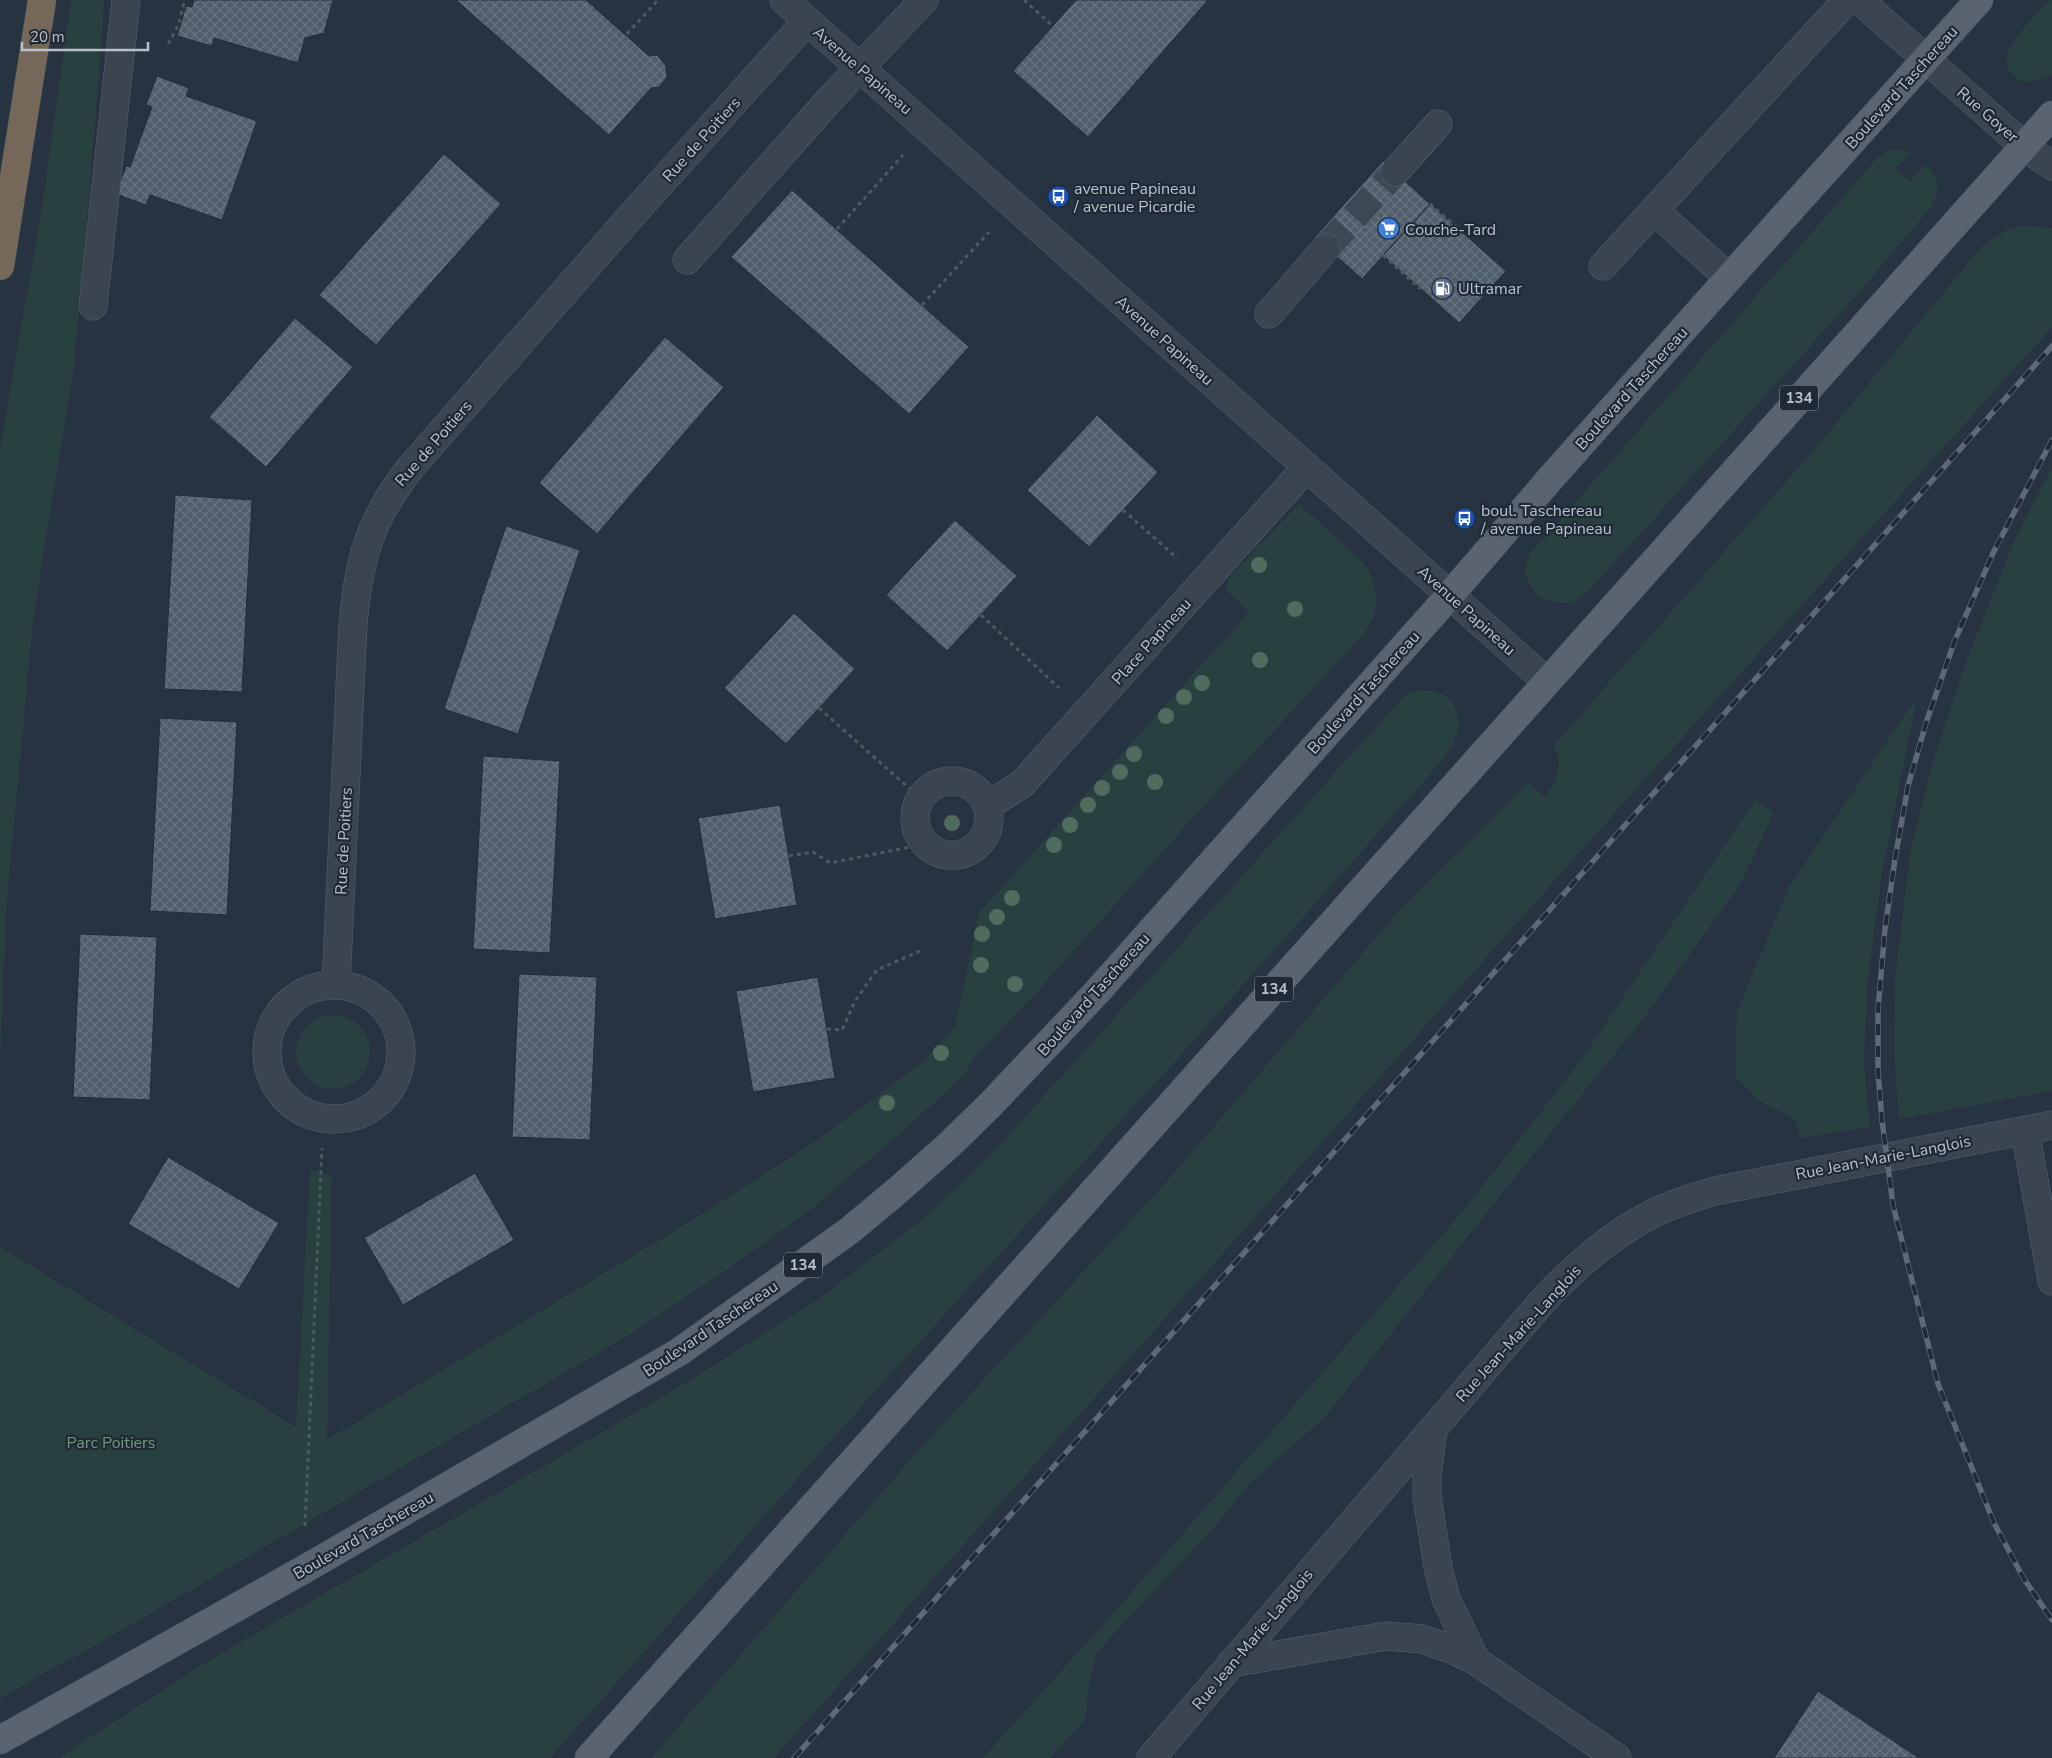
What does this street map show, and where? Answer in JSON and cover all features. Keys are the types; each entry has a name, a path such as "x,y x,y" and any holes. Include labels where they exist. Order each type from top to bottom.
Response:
{"highway":[{"path":"0,266 42,0"}],"main road":[{"name":"Boulevard Taschereau","path":"0,1740 303,1570 680,1352 850,1230 949,1145 1039,1054 1450,595 1729,278 1979,0"},
{"name":"134","path":"589,1758 1546,681 2052,115"}],"street":[{"path":"93,306 126,0"},
{"name":"Avenue Papineau","path":"784,0 1546,681"},
{"path":"687,260 833,96 924,0"},
{"path":"1603,266 1846,0"},
{"name":"Rue Goyer","path":"1860,0 1925,60 2024,146 2052,166"},
{"name":"Rue de Poitiers","path":"336,985 353,624 360,569 377,517 391,492 411,467 632,216 808,21"},
{"path":"1395,172 1438,124"},
{"path":"1654,210 1729,278"},
{"path":"1268,314 1326,248"},
{"name":"Place Papineau","path":"987,806 1022,784 1307,467"},
{"path":"950,781 962,782 972,787 987,806 989,818 987,831 972,850 960,854 947,854 935,851 925,844 918,834 915,822 920,798 928,789 938,784 950,781"},
{"path":"336,985 357,989 376,1000 391,1016 399,1036 401,1057 396,1078 384,1096 368,1110 347,1118 326,1119 304,1113 286,1099 272,1080 266,1058 268,1036 278,1014 293,998 313,988 336,985"},
{"name":"Rue Jean-Marie-Langlois","path":"1151,1758 1541,1303 1568,1273 1595,1250 1654,1213 1681,1201 1715,1190 2052,1125"},
{"path":"2025,1130 2052,1281"},
{"path":"1433,1429 1427,1476 1427,1497 1436,1558 1446,1599 1476,1660"},
{"path":"1232,1663 1386,1636 1422,1639 1476,1660 1617,1758"}],"path":[{"path":"168,44 178,26 185,0"},
{"path":"627,34 658,0"},
{"path":"1024,0 1053,26"},
{"path":"837,230 928,128"},
{"path":"1430,204 1468,236"},
{"path":"922,305 1014,205"},
{"path":"1383,256 1420,289"},
{"path":"1123,510 1204,581"},
{"path":"981,615 1086,713"},
{"path":"819,708 920,798"},
{"path":"789,856 813,852 830,863 925,844"},
{"path":"827,1029 842,1030 855,1001 877,970 920,951"},
{"path":"305,1526 322,1148"}],"green space":[{"path":"71,0 104,0 100,65 74,367 33,620 6,912 0,1069 0,450 42,207"},
{"path":"2052,0 2052,74 2037,80 2019,81 2009,70 2007,62 2009,52 2020,33"},
{"path":"1891,150 1902,150 1910,153 1896,169 1910,181 1925,164 1930,170 1937,184 1937,193 1932,206 1861,290 1584,596 1570,603 1553,602 1538,597 1528,582 1524,570 1530,554 1878,157"},
{"path":"2021,225 2052,228 2052,327 1629,797 774,1758 651,1758 917,1452 1167,1181 1397,913 1528,783 1545,797 1556,779 1559,766 1557,752 1553,746 1814,450 1982,246 2001,233"},
{"path":"2052,467 2052,1091 1899,1119 1894,1052 1895,979 1910,855 1932,765 1964,667 2014,541"},
{"name":"Parc Poitiers","path":"1299,504 1364,563 1372,577 1376,596 1375,615 1364,634 1188,823 1029,1001 975,1057 963,1076 902,1132 809,1211 719,1275 624,1338 117,1633 0,1698 0,1247 296,1427 310,1170 332,1176 327,1440 712,1208 820,1138 919,1065 955,1027 979,913 1249,612 1227,591 1227,583 1231,575"},
{"path":"1419,690 1443,694 1452,702 1457,714 1457,733 1452,745 1440,763 1179,1057 878,1388 550,1758 58,1758 210,1660 678,1388 817,1300 928,1215 1005,1139 1405,695"},
{"path":"1917,697 1882,873 1868,978 1864,1061 1870,1127 1801,1138 1793,1118 1757,1099 1735,1077 1737,1011 1789,887"},
{"path":"1755,800 1774,812 1740,885 1643,1019 1326,1416 1250,1484 1214,1527 1097,1652 1088,1689 1086,1718 1050,1758 983,1758 1125,1600 1462,1212 1580,1062"},
{"path":"333,1015 354,1021 364,1031 370,1052 364,1073 354,1083 333,1089 312,1083 302,1073 296,1052 302,1031 312,1021"}],"building":[{"path":"194,0 333,0 324,33 305,38 298,63 214,38 212,46 177,36 186,6 192,7"},
{"path":"456,0 586,0 649,56 657,55 666,66 667,77 659,87 651,88 609,135"},
{"path":"1076,0 1208,0 1088,137 1013,71"},
{"path":"157,76 189,88 186,96 257,121 222,220 150,195 146,205 116,194 126,166 130,167 152,107 146,105"},
{"path":"444,154 501,204 376,345 319,295"},
{"path":"1383,161 1430,204 1362,279 1315,237"},
{"path":"792,190 969,347 909,414 731,257"},
{"path":"1430,204 1506,271 1459,323 1383,255"},
{"path":"295,318 353,367 266,467 209,417"},
{"path":"665,337 724,387 597,534 539,483"},
{"path":"1097,415 1158,472 1089,547 1027,490"},
{"path":"175,495 252,500 242,692 164,689"},
{"path":"955,520 1017,576 947,651 886,595"},
{"path":"506,526 580,550 518,734 444,709"},
{"path":"794,613 855,669 786,744 724,688"},
{"path":"160,718 237,722 227,915 150,911"},
{"path":"483,756 560,761 550,953 473,949"},
{"path":"780,805 797,905 715,919 698,818"},
{"path":"80,934 157,937 150,1100 73,1097"},
{"path":"519,974 597,977 590,1140 512,1137"},
{"path":"818,977 835,1078 753,1092 736,991"},
{"path":"168,1157 279,1223 239,1289 128,1224"},
{"path":"475,1173 514,1240 403,1305 364,1238"},
{"path":"1818,1691 1919,1758 1774,1758"}],"tunnel":[{"path":"1326,248 1395,172"}],"railway":[{"path":"794,1758 2052,346"},
{"path":"2052,440 1994,551 1955,640 1927,720 1908,786 1895,859 1885,929 1878,1010 1878,1072 1893,1205 1938,1384 1994,1523 2024,1579 2052,1620"}],"place":[{"name":"avenue Papineau / avenue Picardie","path":"1058,197"},
{"name":"Couche-Tard","path":"1389,229"},
{"name":"Ultramar","path":"1442,288"},
{"name":"boul. Taschereau / avenue Papineau","path":"1465,519"}]}
